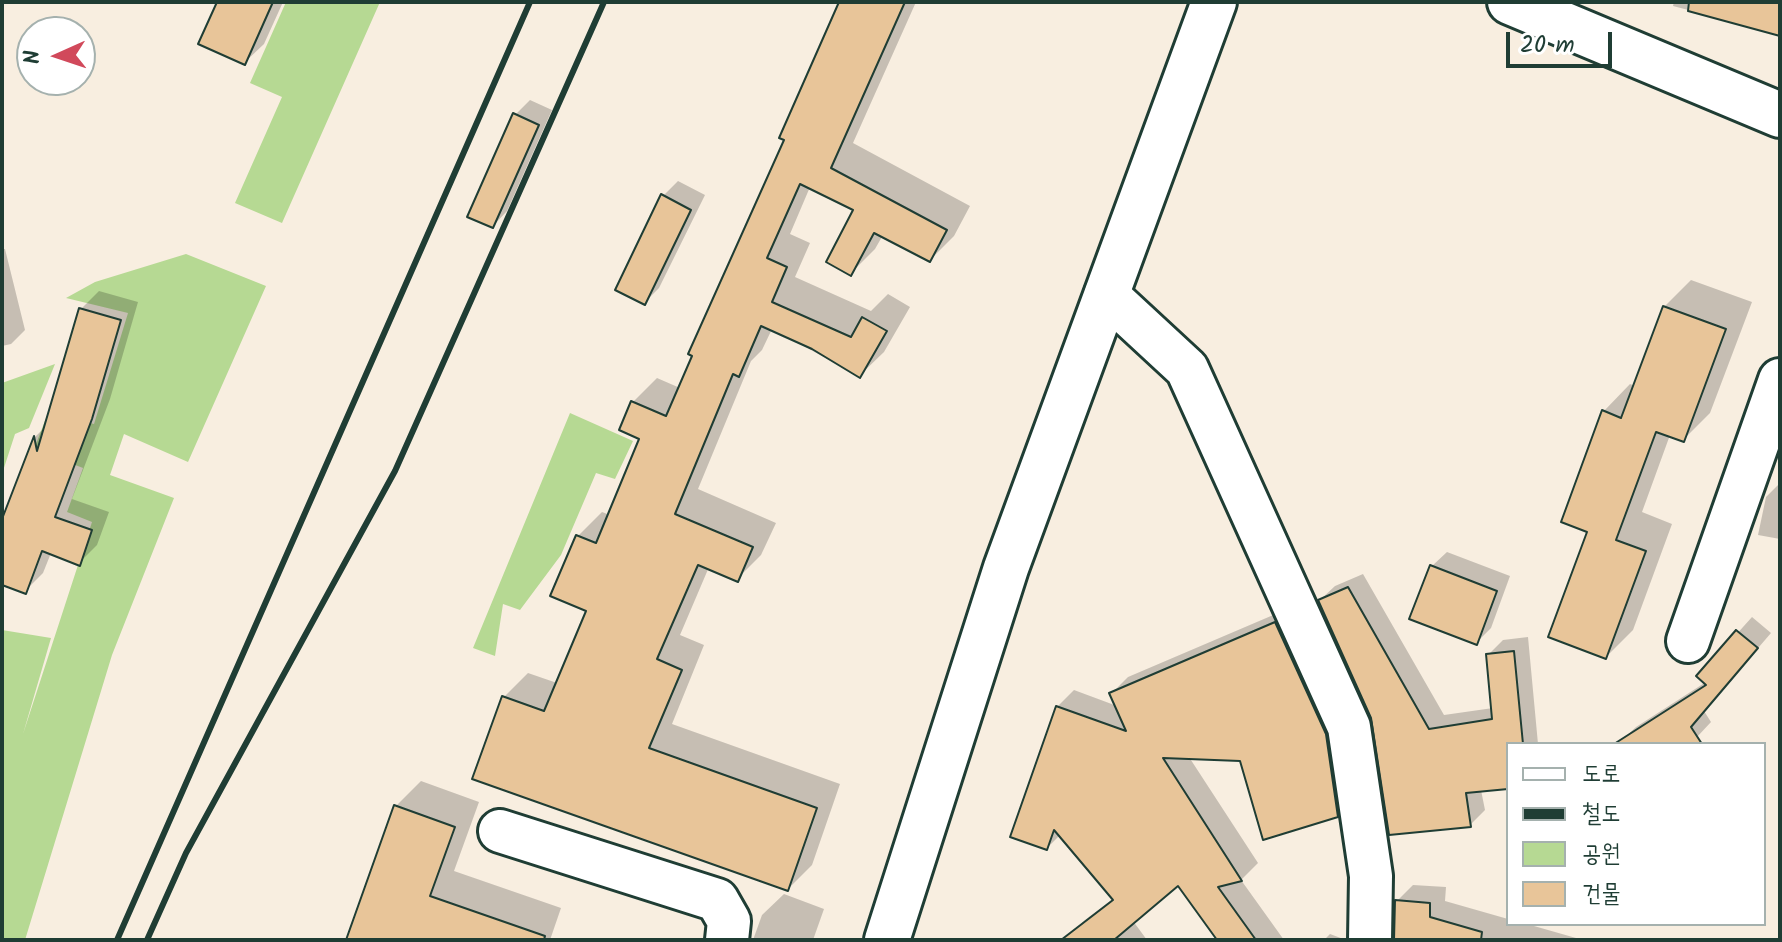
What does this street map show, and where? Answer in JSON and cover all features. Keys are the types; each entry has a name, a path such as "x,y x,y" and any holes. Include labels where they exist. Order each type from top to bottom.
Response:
{"main road":[{"path":"887,940 1006,568 1214,2"},
{"path":"1510,2 1780,115"}],"street":[{"path":"1106,294 1187,369 1349,727 1371,876 1370,940"},
{"path":"1688,641 1780,380"},
{"path":"500,831 717,900 729,921 727,940"}],"green space":[{"path":"286,2 380,2 282,223 235,203 282,97 250,83"},
{"path":"186,254 266,286 188,462 124,434 110,475 174,498 112,655 25,940 2,940 2,630 51,638 23,734 92,522 67,512 83,468 34,449 48,413 94,424 128,313 66,298 95,282"},
{"path":"55,364 29,428 15,434 2,474 2,383"},
{"path":"570,413 633,441 615,479 596,473 561,555 520,610 503,604 495,656 473,648"}],"building":[{"path":"217,2 273,2 245,65 198,44"},
{"path":"839,2 905,2 831,168 947,230 930,262 874,233 851,276 826,262 853,210 800,184 767,258 787,267 772,302 851,337 862,317 887,331 860,378 812,349 761,326 739,377 733,374 675,514 753,547 738,582 698,565 657,659 682,670 649,748 817,808 788,891 472,779 502,696 544,711 586,611 550,596 576,535 596,543 639,439 619,430 631,401 666,416 692,356 688,354 784,140 779,138"},
{"path":"1689,2 1780,2 1780,36 1688,11"},
{"path":"513,113 539,125 493,228 467,217"},
{"path":"661,194 691,210 645,305 615,290"},
{"path":"1663,306 1726,329 1684,442 1656,432 1616,540 1646,551 1606,659 1548,637 1587,532 1561,522 1602,410 1621,418"},
{"path":"79,308 121,320 92,419 55,517 92,530 80,566 42,551 26,594 2,585 2,519 34,436 37,451"},
{"path":"1430,565 1497,591 1477,645 1409,619"},
{"path":"1348,587 1429,729 1492,719 1486,654 1514,651 1523,742 1506,742 1506,789 1466,793 1471,827 1389,835 1371,718 1318,600"},
{"path":"1275,622 1326,734 1338,817 1263,840 1240,761 1163,758 1242,881 1218,887 1256,940 1217,940 1178,886 1114,940 1061,940 1113,900 1054,830 1047,850 1010,837 1056,706 1126,731 1109,693"},
{"path":"1736,630 1758,648 1691,727 1701,742 1617,742 1706,685 1696,676"},
{"path":"394,805 455,827 430,896 545,936 544,940 346,940"},
{"path":"1395,900 1430,903 1430,917 1482,932 1481,940 1394,940"}],"railway":[{"path":"117,940 530,2"},
{"path":"147,940 186,853 395,471 604,2"}]}
